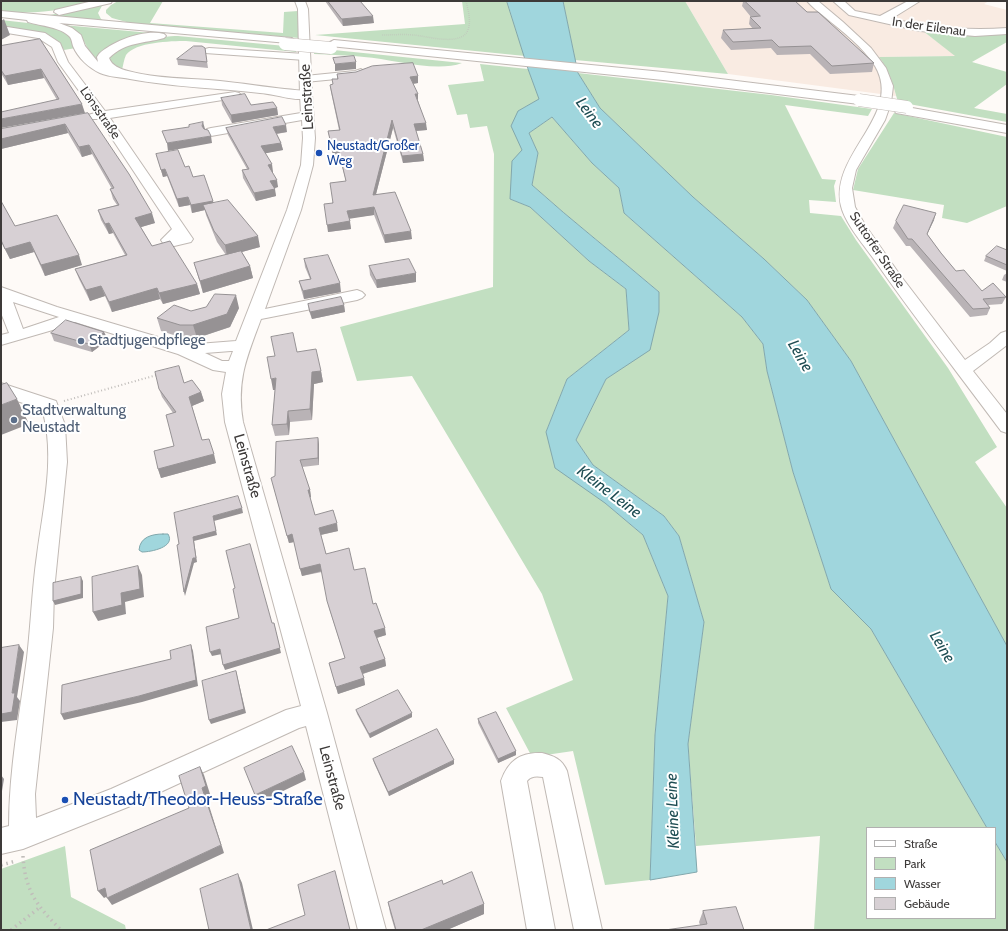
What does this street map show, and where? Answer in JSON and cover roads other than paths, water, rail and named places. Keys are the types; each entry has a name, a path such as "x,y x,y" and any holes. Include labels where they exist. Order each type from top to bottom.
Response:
{"main road":[{"path":"15,15 55,13 107,1"},
{"path":"115,1 103,8 103,14 112,21 128,26"},
{"name":"Leinstraße","path":"300,1 303,10 306,86"},
{"path":"1,14 286,42"},
{"path":"1,17 191,35 332,46 735,85 1007,125"},
{"path":"32,20 55,25 68,30 77,37 79,46 86,58 94,65 106,71 130,76 262,89 290,94 306,86"},
{"path":"130,76 111,69 104,64 103,58 114,47 139,39 156,36 191,35"},
{"path":"904,109 1007,130"}],"street":[{"name":"Suttorfer Straße","path":"812,1 871,54 877,61 885,76 888,88 885,107 850,169 846,191 848,207 888,269 1007,427"},
{"name":"In der Eilenau","path":"838,1 852,13 940,32 975,33 1007,31"},
{"path":"881,20 915,1"},
{"name":"Lönsstraße","path":"1,29 41,35 56,45 63,62 102,115 179,230"},
{"path":"209,51 305,57"},
{"path":"306,86 357,74 370,68"},
{"name":"Leinstraße","path":"306,86 309,138 307,165 294,210 235,367 230,389 231,405 234,422 315,713 372,930"},
{"path":"80,119 235,95"},
{"path":"211,132 308,115"},
{"path":"15,330 5,303 5,294 51,310 184,350 219,366 235,367"},
{"path":"254,316 357,295"},
{"path":"1,340 15,330 51,310"},
{"path":"15,330 57,324 74,317"},
{"path":"964,369 1003,345"},
{"path":"184,350 231,346 243,347"},
{"path":"1,389 12,394 50,405 56,425 58,462 43,591 42,628 22,794 12,839"},
{"path":"12,839 119,798 295,718 315,713"},
{"path":"541,930 514,781 517,772 524,767 545,765 551,767 554,771 588,930"}],"water":[{"path":"507,1 563,1 578,73 600,108 693,197 764,259 807,300 851,361 1007,646 1007,862 996,844 996,827 986,827 871,629 831,589 793,472 767,371 763,344 742,317 624,213 619,188 592,163 552,117 529,133 538,153 532,185 659,292 659,312 650,350 606,379 576,440 593,465 664,516 679,536 704,622 688,744 697,872 650,880 655,735 668,596 643,535 605,503 555,468 546,432 567,379 629,330 626,289 589,261 530,207 510,199 512,161 522,150 511,126 518,111 539,99"},
{"path":"168,534 170,539 169,542 161,548 142,552 139,550 142,542 147,537"}],"place":[{"name":"Neustadt/Großer Weg","path":"319,153"},
{"name":"Stadtjugendpflege","path":"81,341"},
{"name":"Stadtverwaltung Neustadt","path":"14,420"},
{"name":"Neustadt/Theodor-Heuss-Straße","path":"65,800"}],"water label":[{"name":"Leine","path":"589,113"},
{"name":"Leine","path":"800,356"},
{"name":"Kleine Leine","path":"609,492"},
{"name":"Leine","path":"942,647"},
{"name":"Kleine Leine","path":"673,811"}]}
